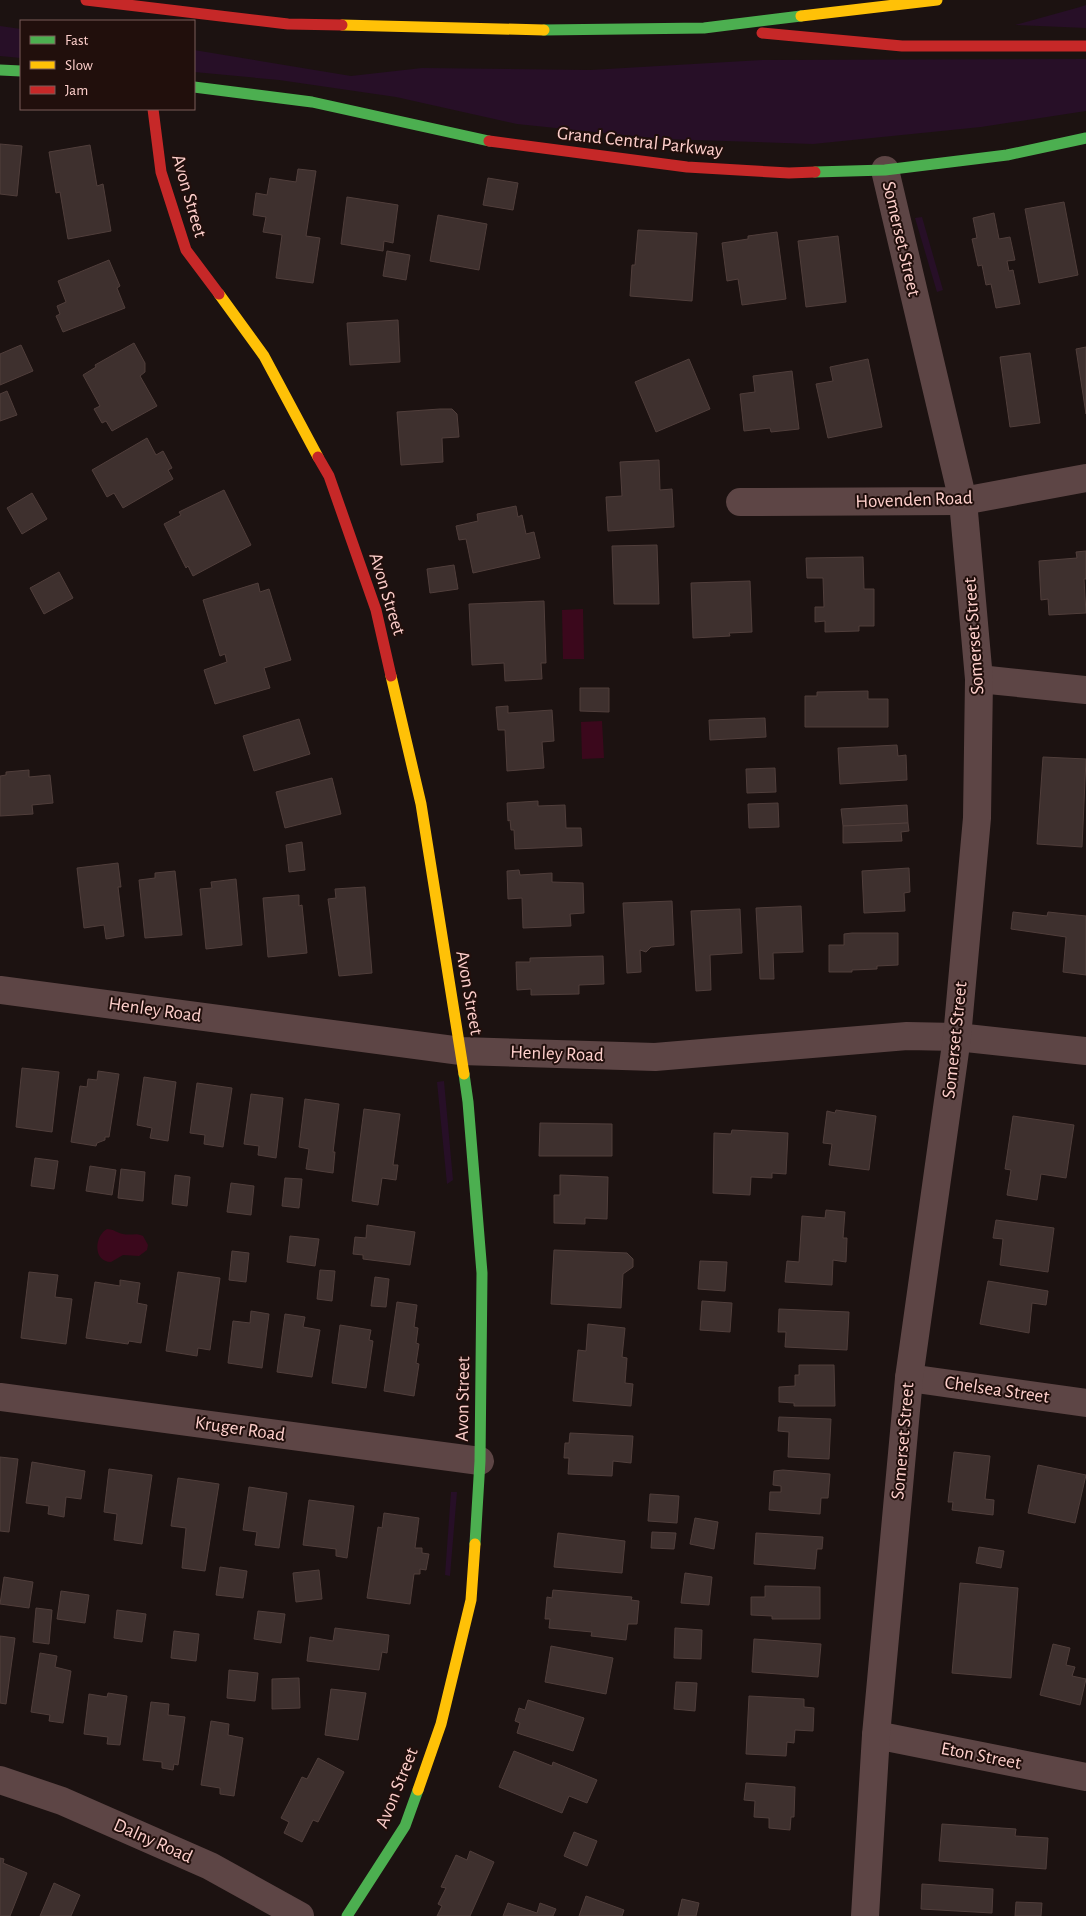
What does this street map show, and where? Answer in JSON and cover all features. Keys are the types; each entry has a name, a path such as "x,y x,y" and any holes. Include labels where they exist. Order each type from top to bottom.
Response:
{"main road":[{"path":"86,0 288,24 511,30 704,28 902,46 1086,46"},
{"path":"704,28 937,0"},
{"path":"0,70 20,72"},
{"name":"Grand Central Parkway","path":"195,86 312,102 497,143 687,167 789,173 885,170 1007,155 1086,138"},
{"name":"Avon Street","path":"153,110 161,172 186,250 264,356 329,476 376,610 421,804 468,1102 482,1274 480,1461 471,1600 441,1724 405,1826 347,1916"}],"street":[{"name":"Somerset Street","path":"865,1916 876,1735 909,1378 957,1037 977,818 979,679 964,501 885,170"},
{"name":"Hovenden Road","path":"740,502 964,501 1086,478"},
{"path":"979,679 1086,690"},
{"name":"Henley Road","path":"0,990 461,1051 655,1057 907,1036 957,1037 1086,1051"},
{"name":"Chelsea Street","path":"909,1378 1086,1403"},
{"name":"Kruger Road","path":"0,1397 480,1461"},
{"name":"Eton Street","path":"876,1735 1086,1777"},
{"name":"Dalny Road","path":"0,1780 62,1801 210,1866 300,1916"}],"shaded area":[{"path":"1086,5 1086,28 1015,25 1080,7"},
{"path":"0,26 20,29 20,58 0,56"},
{"path":"195,50 351,76 422,68 590,70 762,60 1086,59 1086,111 981,127 813,144 663,139 517,124 396,97 279,80 195,72"},
{"path":"922,217 943,290 937,292 915,218"},
{"path":"583,609 584,659 563,659 562,610"},
{"path":"602,721 604,758 582,759 581,722"},
{"path":"444,1081 453,1180 447,1184 437,1082"},
{"path":"107,1229 123,1234 143,1236 148,1245 147,1250 139,1256 123,1255 111,1262 105,1261 101,1258 97,1248 100,1237"},
{"path":"451,1492 457,1492 450,1576 445,1575"}],"building":[{"path":"0,144 22,146 17,196 0,194"},
{"path":"90,145 97,186 103,184 111,231 68,239 60,192 56,193 49,152"},
{"path":"298,169 316,171 306,236 320,238 313,283 276,278 282,235 263,232 266,217 253,215 256,193 267,195 270,178 296,182"},
{"path":"488,178 518,183 513,210 483,205"},
{"path":"347,197 398,205 393,243 384,241 383,251 341,244"},
{"path":"1064,202 1078,275 1039,283 1025,209"},
{"path":"994,213 999,239 1010,237 1015,260 1007,261 1009,271 1013,270 1020,304 996,308 991,284 986,285 982,265 978,266 972,239 977,238 973,218"},
{"path":"438,215 487,224 479,270 430,261"},
{"path":"638,230 697,233 692,301 630,296 632,265 635,265"},
{"path":"777,232 786,299 742,305 738,279 727,281 722,243 748,239 748,236"},
{"path":"838,236 846,302 806,307 798,241"},
{"path":"387,251 410,255 406,280 383,276"},
{"path":"109,260 120,286 117,288 125,308 63,332 56,316 60,314 57,306 66,302 58,281"},
{"path":"398,320 400,362 350,365 347,323"},
{"path":"134,343 145,363 145,372 140,376 157,406 112,431 106,421 102,423 94,409 100,406 83,375 96,367 95,365"},
{"path":"21,345 33,371 0,385 0,354"},
{"path":"1086,347 1086,414 1076,349"},
{"path":"1030,353 1040,423 1010,427 1000,357"},
{"path":"689,359 710,409 656,432 635,382"},
{"path":"868,359 882,427 828,438 816,384 833,381 830,367"},
{"path":"792,371 799,429 771,432 770,428 744,431 740,394 755,392 753,376"},
{"path":"7,391 17,415 0,421 0,394"},
{"path":"452,409 457,414 459,437 442,438 443,462 401,465 397,412"},
{"path":"147,438 156,455 163,451 172,468 168,470 173,479 123,508 114,493 107,497 92,470"},
{"path":"659,460 660,490 672,489 674,527 608,531 606,497 622,496 620,462"},
{"path":"224,490 251,545 193,576 188,566 186,568 164,524 181,515 179,512"},
{"path":"32,493 47,519 22,534 7,508"},
{"path":"516,506 518,517 522,515 526,534 534,532 540,558 473,573 466,539 459,540 456,526 478,521 477,514"},
{"path":"657,545 659,604 614,604 612,546"},
{"path":"1086,551 1086,579 1084,579 1086,613 1049,615 1048,599 1041,600 1039,561 1077,558 1076,552"},
{"path":"863,557 864,589 874,589 874,626 859,626 859,631 825,632 825,621 815,622 815,607 824,607 823,578 807,578 806,558"},
{"path":"454,565 458,589 430,593 427,569"},
{"path":"59,572 73,598 44,614 30,588"},
{"path":"750,581 752,632 729,633 730,636 693,638 691,583"},
{"path":"258,583 260,592 269,589 291,660 264,668 270,688 215,704 204,670 227,662 225,654 220,656 203,600"},
{"path":"544,601 546,663 541,663 542,679 505,681 504,663 472,665 469,604"},
{"path":"580,688 609,688 609,712 580,711"},
{"path":"868,691 868,699 888,699 888,727 805,727 805,696 817,696 817,692"},
{"path":"508,706 508,713 552,710 554,741 542,742 544,768 507,771 505,730 498,730 496,707"},
{"path":"765,718 766,737 710,740 709,720"},
{"path":"299,719 310,754 254,771 243,736"},
{"path":"897,745 898,756 906,755 907,780 840,784 838,748"},
{"path":"1043,757 1086,759 1082,847 1037,844"},
{"path":"775,768 776,792 747,793 746,769"},
{"path":"29,770 29,777 50,775 53,803 32,805 33,814 0,816 0,776 6,775 6,772"},
{"path":"332,778 341,814 285,828 276,792"},
{"path":"538,801 538,806 565,805 566,828 581,828 582,846 515,849 514,830 511,830 510,820 508,821 507,803"},
{"path":"778,803 779,827 749,828 748,804"},
{"path":"907,805 908,823 843,826 841,809"},
{"path":"908,823 909,831 901,832 902,841 843,843 843,826"},
{"path":"302,842 305,870 289,872 286,845"},
{"path":"118,863 121,887 118,887 124,936 106,939 104,925 84,928 77,868"},
{"path":"909,868 910,892 904,893 905,911 864,913 862,871"},
{"path":"519,870 520,875 552,873 552,882 583,883 584,913 570,914 571,926 523,928 522,898 508,899 507,871"},
{"path":"175,871 182,935 145,938 139,880 155,878 155,873"},
{"path":"236,879 242,945 206,949 200,889 212,888 211,882"},
{"path":"365,887 372,973 339,976 328,899 336,898 335,889"},
{"path":"299,895 299,906 302,905 307,953 268,957 263,898"},
{"path":"672,901 674,945 651,947 646,952 640,950 641,972 627,973 623,903"},
{"path":"801,906 803,952 773,953 774,979 760,979 756,908"},
{"path":"740,909 742,953 710,955 711,990 696,991 691,911"},
{"path":"1013,912 1047,916 1048,912 1086,916 1086,975 1063,972 1066,937 1011,929"},
{"path":"898,933 898,965 877,966 877,969 852,970 852,972 829,972 829,945 844,945 844,934"},
{"path":"603,956 604,984 579,985 579,994 531,995 531,989 517,990 516,962 530,962 530,958"},
{"path":"22,1068 59,1072 52,1132 16,1127"},
{"path":"98,1071 119,1074 109,1137 105,1137 105,1140 97,1143 96,1146 71,1142 80,1086 87,1087 88,1079 97,1080"},
{"path":"144,1077 176,1082 168,1141 150,1138 152,1128 137,1125"},
{"path":"197,1083 232,1088 223,1147 204,1144 205,1135 190,1133"},
{"path":"251,1094 283,1098 276,1158 258,1155 259,1146 244,1144"},
{"path":"305,1099 339,1104 333,1152 335,1152 333,1173 306,1169 309,1149 299,1147"},
{"path":"364,1109 400,1114 393,1165 398,1165 396,1180 382,1178 378,1205 352,1201"},
{"path":"836,1110 876,1116 869,1170 829,1165 832,1144 823,1143 827,1111 835,1113"},
{"path":"1013,1116 1074,1125 1066,1178 1041,1174 1037,1200 1007,1195 1011,1170 1005,1169"},
{"path":"540,1123 612,1124 612,1156 539,1156"},
{"path":"732,1130 788,1133 786,1174 772,1173 772,1178 751,1177 750,1195 713,1193 714,1133 731,1134"},
{"path":"35,1158 58,1161 54,1189 31,1186"},
{"path":"90,1166 116,1170 112,1195 86,1191"},
{"path":"121,1169 145,1172 143,1201 118,1198"},
{"path":"175,1175 190,1177 187,1206 172,1204"},
{"path":"560,1175 608,1177 607,1219 585,1218 585,1224 554,1223 554,1195 560,1195"},
{"path":"285,1178 302,1179 299,1208 282,1206"},
{"path":"231,1183 254,1186 251,1215 227,1212"},
{"path":"826,1210 845,1212 843,1238 847,1238 846,1262 833,1260 832,1285 785,1282 787,1261 799,1262 802,1216 825,1218"},
{"path":"996,1220 1054,1228 1048,1272 1000,1265 1003,1239 993,1238"},
{"path":"367,1225 415,1232 410,1265 363,1259 363,1255 353,1254 355,1237 366,1238"},
{"path":"290,1236 319,1239 315,1266 287,1262"},
{"path":"554,1250 627,1253 633,1259 633,1267 623,1274 621,1308 551,1304"},
{"path":"232,1251 249,1253 246,1282 229,1280"},
{"path":"700,1261 727,1262 725,1291 698,1289"},
{"path":"320,1270 335,1271 332,1301 317,1299"},
{"path":"29,1272 58,1275 55,1297 72,1299 66,1344 21,1338"},
{"path":"178,1272 220,1278 210,1350 198,1348 197,1356 166,1351"},
{"path":"375,1277 389,1279 386,1307 371,1306"},
{"path":"120,1280 140,1283 137,1303 147,1305 141,1343 129,1341 128,1344 86,1338 95,1282 120,1286"},
{"path":"988,1281 1048,1291 1046,1305 1032,1303 1029,1333 980,1324"},
{"path":"702,1301 732,1303 730,1332 700,1330"},
{"path":"397,1302 417,1305 414,1327 418,1328 416,1343 419,1344 416,1363 419,1364 414,1396 384,1391"},
{"path":"779,1309 849,1312 847,1350 785,1347 786,1332 778,1332"},
{"path":"251,1311 269,1314 262,1368 228,1363 233,1321 250,1323"},
{"path":"285,1314 305,1317 303,1327 320,1330 312,1377 277,1372"},
{"path":"588,1324 625,1328 622,1357 627,1358 625,1383 633,1384 631,1406 573,1401 578,1350 586,1351"},
{"path":"340,1325 371,1330 369,1340 373,1341 366,1388 332,1383"},
{"path":"799,1365 834,1365 835,1406 794,1406 794,1403 779,1402 779,1387 795,1386 795,1375 799,1375"},
{"path":"779,1417 831,1419 829,1459 788,1457 789,1432 778,1431"},
{"path":"570,1433 633,1436 631,1463 613,1461 612,1476 568,1474 569,1458 564,1458 565,1443 569,1443"},
{"path":"954,1452 990,1456 985,1499 994,1500 993,1515 952,1510 953,1502 948,1502"},
{"path":"0,1457 18,1459 9,1532 0,1531"},
{"path":"32,1462 85,1471 81,1499 66,1497 64,1517 48,1514 49,1506 26,1503"},
{"path":"1038,1465 1086,1475 1075,1523 1028,1513"},
{"path":"109,1469 152,1475 142,1544 114,1540 117,1514 104,1512"},
{"path":"774,1471 830,1474 828,1498 821,1498 820,1514 769,1510 770,1492 781,1492 781,1486 773,1485"},
{"path":"178,1478 219,1484 205,1571 182,1568 186,1528 171,1526"},
{"path":"249,1487 287,1493 279,1548 255,1545 257,1532 243,1530"},
{"path":"650,1494 679,1496 677,1523 648,1521"},
{"path":"309,1500 354,1506 347,1558 336,1556 336,1549 303,1545"},
{"path":"384,1513 419,1518 415,1548 422,1548 422,1553 429,1554 426,1570 420,1569 420,1574 414,1574 410,1604 367,1598 378,1527 382,1528"},
{"path":"695,1518 718,1522 714,1549 690,1544"},
{"path":"652,1532 676,1533 674,1549 651,1548"},
{"path":"558,1533 625,1541 622,1573 554,1567"},
{"path":"756,1533 823,1537 822,1549 817,1549 815,1569 754,1564"},
{"path":"979,1547 1004,1551 1001,1568 976,1563"},
{"path":"220,1567 247,1571 243,1598 216,1595"},
{"path":"319,1570 322,1599 296,1602 293,1573"},
{"path":"685,1573 712,1577 709,1605 681,1603"},
{"path":"4,1577 33,1582 29,1608 0,1604"},
{"path":"960,1583 1018,1588 1011,1678 952,1673"},
{"path":"765,1586 820,1587 820,1619 772,1619 772,1616 751,1615 751,1597 765,1597"},
{"path":"553,1590 632,1597 631,1600 639,1601 637,1624 628,1624 626,1640 591,1636 592,1632 549,1628 550,1619 545,1619 547,1597 552,1598"},
{"path":"61,1591 89,1595 85,1623 57,1619"},
{"path":"36,1608 52,1610 49,1644 33,1642"},
{"path":"117,1610 146,1614 142,1642 114,1638"},
{"path":"258,1611 285,1614 281,1643 254,1639"},
{"path":"335,1628 389,1635 387,1653 382,1652 379,1670 307,1661 310,1637 333,1641"},
{"path":"675,1628 702,1630 701,1659 674,1658"},
{"path":"174,1631 199,1634 196,1661 171,1658"},
{"path":"0,1636 15,1638 6,1704 0,1703"},
{"path":"754,1639 821,1644 818,1677 752,1672"},
{"path":"1053,1644 1070,1648 1066,1665 1075,1667 1072,1676 1086,1679 1080,1705 1040,1695"},
{"path":"551,1646 613,1658 606,1694 545,1682"},
{"path":"40,1653 57,1656 55,1667 71,1671 63,1723 49,1721 50,1715 31,1712"},
{"path":"229,1670 258,1673 255,1701 227,1698"},
{"path":"299,1678 300,1708 272,1709 272,1679"},
{"path":"676,1682 697,1683 695,1711 674,1709"},
{"path":"331,1689 366,1693 358,1740 325,1735"},
{"path":"108,1693 127,1696 120,1745 107,1744 108,1737 84,1734 89,1694 107,1697"},
{"path":"749,1696 804,1699 804,1707 814,1708 813,1731 795,1730 794,1743 787,1742 786,1756 746,1754"},
{"path":"528,1700 584,1718 573,1751 517,1733 520,1723 515,1721 519,1708 525,1710"},
{"path":"151,1702 169,1704 168,1715 185,1717 178,1765 174,1764 173,1770 162,1768 162,1762 143,1760"},
{"path":"211,1721 229,1724 228,1735 243,1738 234,1796 220,1794 220,1788 201,1785"},
{"path":"514,1751 552,1766 553,1762 597,1780 587,1803 569,1796 562,1813 499,1787"},
{"path":"318,1758 344,1772 318,1822 313,1820 302,1842 284,1833 289,1822 281,1818 302,1777 307,1779"},
{"path":"746,1783 795,1787 794,1817 791,1817 790,1830 769,1828 769,1818 754,1817 755,1801 744,1800"},
{"path":"942,1824 1016,1829 1015,1836 1048,1838 1046,1869 939,1861"},
{"path":"574,1832 597,1841 587,1866 564,1856"},
{"path":"470,1851 494,1862 470,1916 437,1916 442,1906 438,1904 446,1888 441,1887 456,1855 467,1860"},
{"path":"0,1858 4,1859 3,1863 27,1873 10,1916 0,1916"},
{"path":"54,1883 80,1895 71,1916 40,1916"},
{"path":"922,1884 993,1889 992,1913 921,1909"},
{"path":"586,1896 624,1910 622,1916 579,1916"},
{"path":"682,1899 699,1903 696,1916 678,1916"},
{"path":"1016,1902 1042,1903 1041,1916 1015,1916"},
{"path":"508,1903 537,1913 540,1903 556,1909 553,1916 503,1916"}],"traffic: fast":[{"path":"544,30 704,28 801,16"},
{"path":"0,70 20,71"},
{"path":"195,87 312,102 489,141"},
{"path":"815,172 885,170 1007,155 1086,138"},
{"path":"464,1074 482,1273 480,1461 475,1544"},
{"path":"347,1916 405,1826 418,1790"}],"traffic: slow":[{"path":"801,16 937,0"},
{"path":"342,25 544,30"},
{"path":"219,294 264,356 318,457"},
{"path":"391,676 421,804 464,1074"},
{"path":"418,1790 441,1724 471,1600 475,1544"}],"traffic: jam":[{"path":"86,0 288,24 342,25"},
{"path":"762,33 902,46 1086,46"},
{"path":"153,110 161,172 186,250 219,294"},
{"path":"489,141 687,167 789,173 815,172"},
{"path":"318,457 329,476 376,610 391,676"}]}
